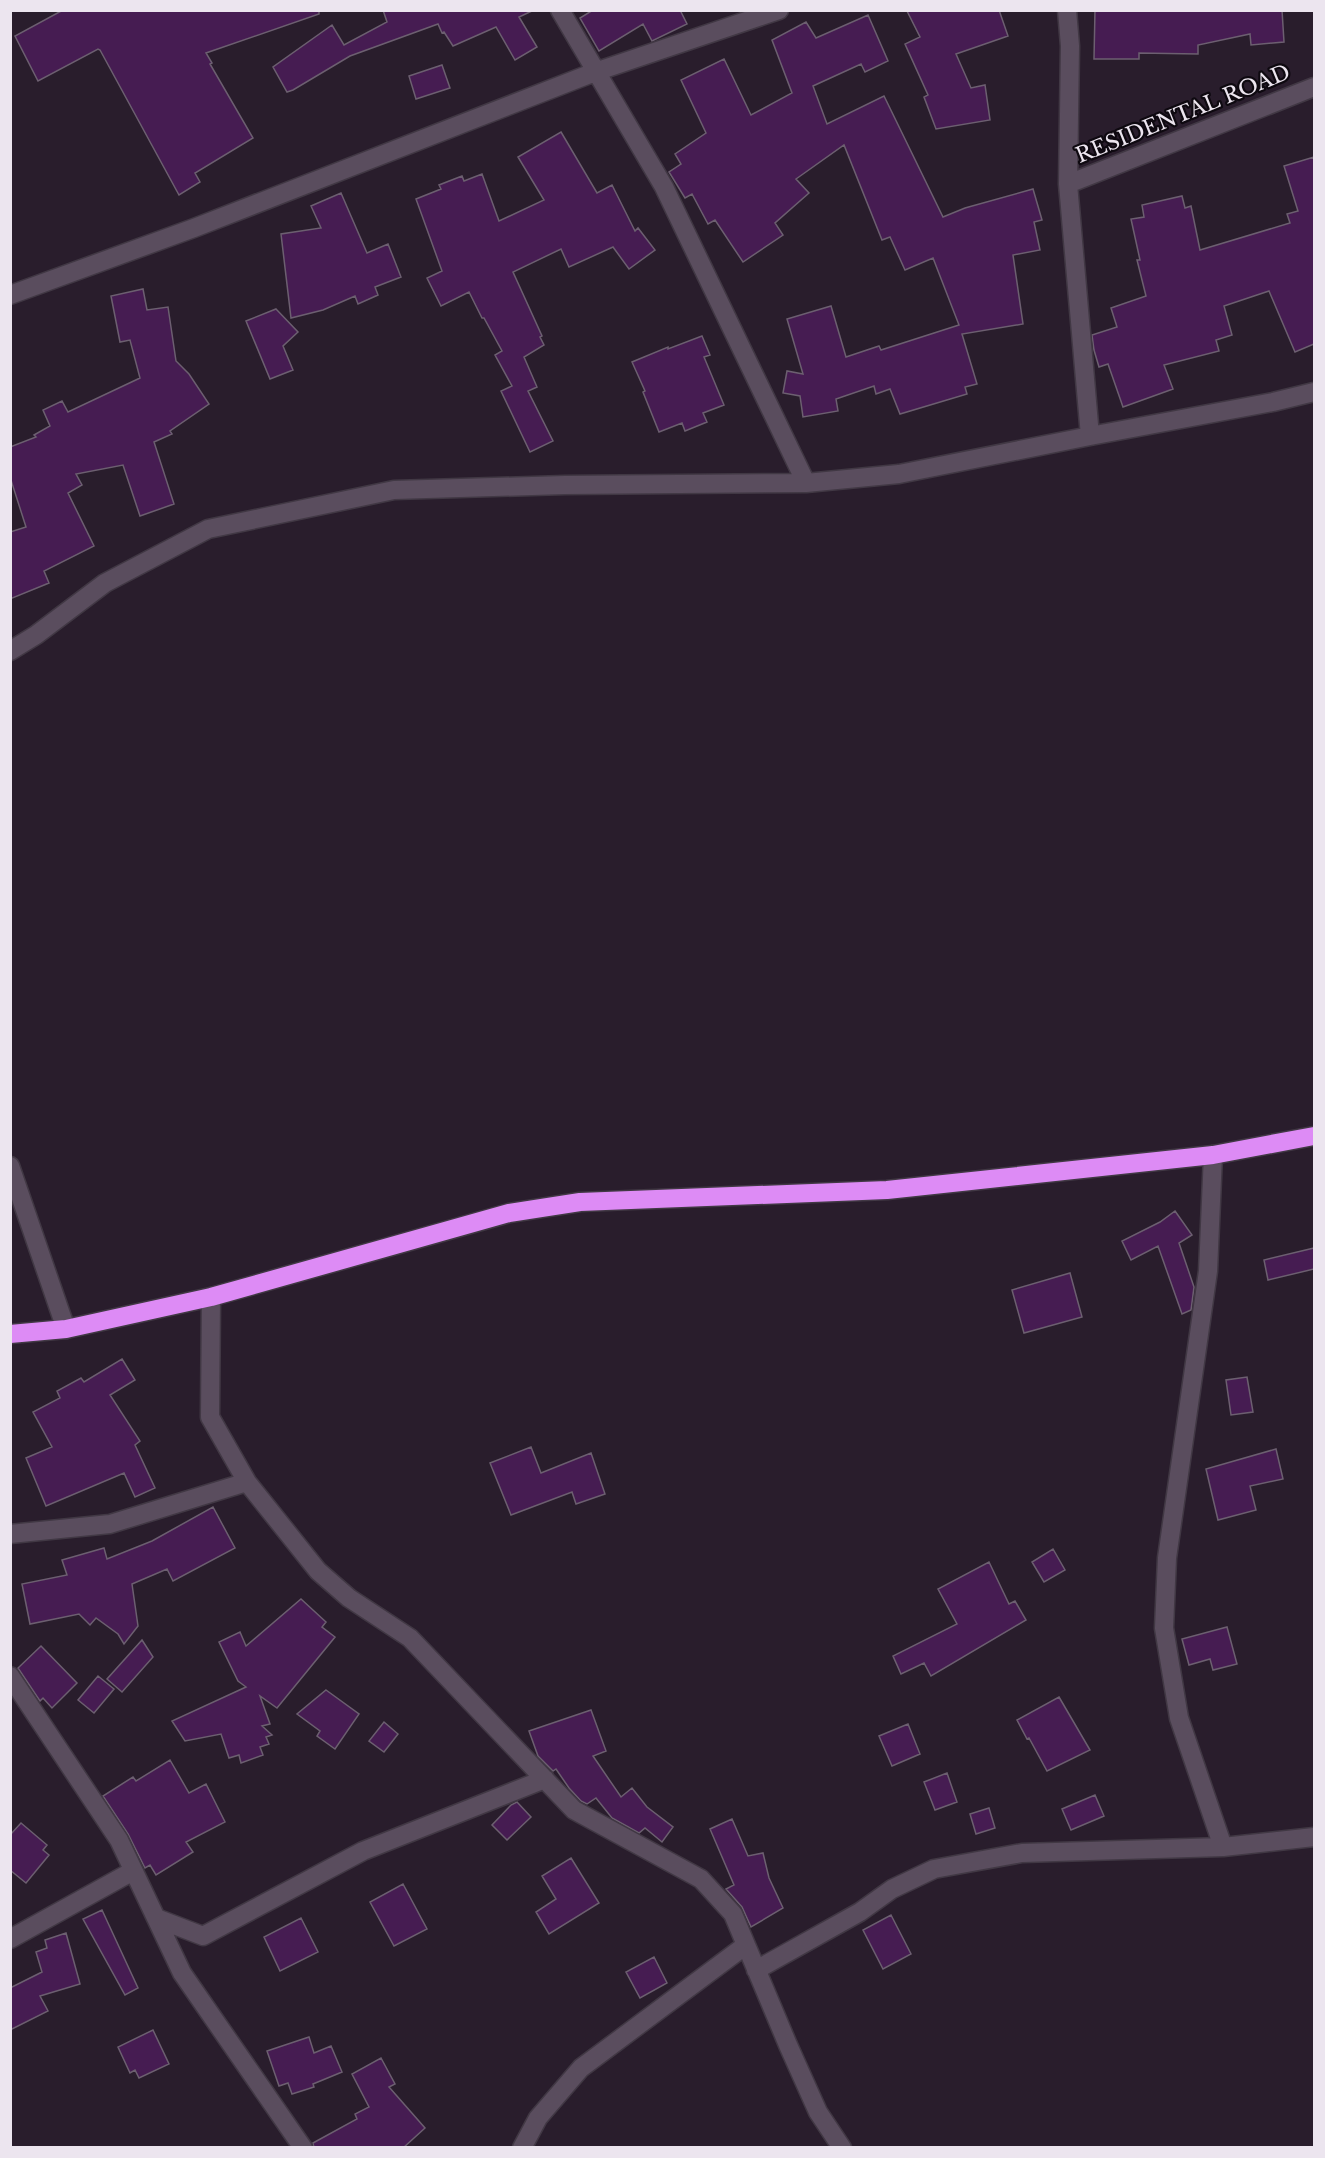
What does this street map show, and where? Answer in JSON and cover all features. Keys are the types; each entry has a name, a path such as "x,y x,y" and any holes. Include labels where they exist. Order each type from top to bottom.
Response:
{"highway":[{"path":"10,1334 66,1329 211,1298 509,1213 580,1202 887,1190 1213,1155 1314,1136"}],"street":[{"path":"560,10 664,188 806,483"},
{"path":"10,295 194,228 595,72 779,10"},
{"path":"1067,10 1070,46 1068,184 1090,436"},
{"name":"RESIDENTAL ROAD","path":"1068,184 1314,87"},
{"path":"10,651 36,635 105,583 208,530 394,490 565,485 806,483 899,474 1273,402 1314,392"},
{"path":"1213,1155 1208,1271 1167,1558 1164,1628 1179,1718 1222,1847"},
{"path":"10,1166 66,1329"},
{"path":"211,1298 210,1417 247,1482 318,1571 349,1598 410,1638 574,1810 701,1880 734,1914 818,2112 843,2148"},
{"path":"10,1534 110,1524 247,1482"},
{"path":"10,1676 119,1840 182,1973 303,2148"},
{"path":"156,1918 203,1936 363,1851 544,1779"},
{"path":"756,1970 860,1912 892,1889 934,1869 1022,1853 1222,1847 1314,1837"},
{"path":"10,1939 133,1871"},
{"path":"522,2148 538,2118 581,2068 746,1945"}],"building":[{"path":"63,10 319,10 319,14 206,53 212,63 210,64 253,138 195,173 200,182 179,195 100,50 38,81 15,36"},
{"path":"383,10 534,10 519,17 537,47 515,60 496,27 453,46 438,24 350,56 287,92 273,67 332,25 344,45 387,22"},
{"path":"593,10 680,10 687,24 652,41 643,24 599,51 580,18"},
{"path":"999,10 1008,36 956,54 971,88 985,85 990,120 936,129 924,97 928,95 905,44 920,37 907,11"},
{"path":"1095,10 1282,10 1284,42 1251,45 1250,34 1198,45 1198,54 1139,53 1139,59 1094,59"},
{"path":"868,15 888,61 865,72 861,64 813,86 827,124 884,96 943,217 965,208 1033,189 1042,220 1034,222 1040,250 1013,255 1023,324 962,334 977,384 965,387 967,394 900,414 890,389 876,394 874,386 836,399 838,411 803,417 800,396 783,393 787,371 803,374 787,319 831,306 846,357 879,346 881,350 959,325 933,258 905,270 890,237 882,240 844,145 796,179 809,193 775,223 783,235 743,262 715,220 708,224 692,194 685,198 669,172 681,164 675,154 706,133 681,80 724,59 751,115 792,93 772,40 806,22 816,38"},
{"path":"442,65 450,88 416,99 409,76"},
{"path":"561,132 597,193 612,185 635,231 638,228 655,250 629,269 613,247 569,267 561,249 513,272 544,345 524,357 537,387 528,391 553,441 530,452 501,391 512,386 495,355 502,351 469,292 441,306 427,278 442,271 416,199 441,189 439,185 462,176 464,181 482,174 499,221 544,200 518,157"},
{"path":"1314,157 1314,344 1295,352 1269,291 1224,306 1232,335 1216,340 1219,351 1164,365 1173,389 1123,407 1108,364 1099,367 1092,335 1117,327 1111,308 1146,296 1137,260 1140,260 1131,219 1144,217 1142,205 1182,196 1185,208 1191,206 1200,250 1290,223 1287,214 1298,211 1284,166"},
{"path":"341,193 367,253 388,244 401,277 375,287 378,295 358,304 355,296 323,310 291,318 281,234 321,228 311,206"},
{"path":"143,289 147,310 168,307 176,361 189,374 209,404 170,431 172,434 154,442 174,504 140,516 123,465 76,474 82,485 68,493 94,546 44,571 49,583 10,599 10,532 26,527 10,477 10,447 36,437 34,435 50,426 43,410 62,401 68,412 140,378 130,340 120,342 111,296"},
{"path":"276,309 298,332 283,346 293,370 270,379 246,321"},
{"path":"702,336 710,355 704,357 724,405 703,413 707,422 685,431 682,423 659,432 632,362"},
{"path":"1175,1211 1192,1235 1179,1243 1194,1287 1191,1310 1182,1314 1158,1246 1131,1260 1122,1241 1160,1222"},
{"path":"1314,1248 1314,1269 1268,1280 1264,1260"},
{"path":"1070,1273 1082,1317 1024,1333 1012,1290"},
{"path":"122,1359 135,1380 110,1395 140,1441 135,1445 155,1488 135,1497 124,1473 46,1506 26,1458 52,1447 33,1412 60,1398 57,1391 81,1378 84,1382"},
{"path":"1247,1377 1253,1412 1231,1415 1226,1380"},
{"path":"531,1447 541,1473 591,1453 605,1494 576,1504 572,1492 511,1515 490,1463"},
{"path":"1276,1449 1283,1479 1250,1486 1256,1510 1218,1520 1206,1469"},
{"path":"213,1507 235,1548 173,1581 167,1569 132,1584 138,1626 124,1644 118,1634 96,1618 90,1625 79,1614 30,1624 22,1584 67,1575 62,1560 104,1548 107,1559 152,1541"},
{"path":"1053,1549 1065,1570 1044,1582 1032,1562"},
{"path":"989,1562 1009,1604 1015,1601 1026,1620 931,1676 924,1663 901,1674 893,1656 957,1624 938,1589"},
{"path":"301,1599 326,1622 322,1627 335,1637 277,1708 260,1696 270,1724 262,1726 272,1735 266,1737 269,1744 260,1747 263,1755 241,1763 239,1755 229,1758 221,1734 185,1741 172,1721 246,1687 238,1681 219,1642 240,1632 246,1646"},
{"path":"1227,1627 1237,1664 1213,1670 1210,1659 1189,1665 1182,1639"},
{"path":"142,1640 153,1657 122,1692 107,1679"},
{"path":"41,1646 77,1683 52,1708 43,1698 40,1701 18,1668"},
{"path":"98,1676 114,1689 94,1713 78,1700"},
{"path":"326,1690 359,1714 335,1749 317,1736 320,1731 297,1714"},
{"path":"1059,1697 1090,1750 1047,1771 1017,1720"},
{"path":"591,1710 606,1751 593,1756 621,1797 632,1788 647,1807 673,1827 662,1842 645,1828 639,1833 612,1818 596,1798 587,1804 581,1801 556,1769 553,1771 538,1756 529,1731"},
{"path":"384,1722 398,1734 384,1752 369,1741"},
{"path":"908,1724 920,1754 892,1766 879,1736"},
{"path":"170,1760 189,1793 206,1784 225,1822 186,1842 193,1852 156,1875 150,1865 145,1868 128,1834 103,1796 133,1777 136,1781"},
{"path":"947,1773 957,1802 935,1810 924,1782"},
{"path":"1095,1795 1104,1816 1071,1830 1062,1809"},
{"path":"517,1802 531,1817 507,1840 492,1825 511,1805"},
{"path":"989,1808 995,1828 976,1834 970,1814"},
{"path":"732,1819 748,1856 763,1853 769,1878 783,1908 751,1927 742,1907 726,1889 734,1885 710,1829"},
{"path":"21,1823 47,1845 43,1850 49,1855 26,1883 10,1870 10,1835"},
{"path":"571,1858 599,1903 549,1934 536,1912 556,1899 542,1876"},
{"path":"403,1884 427,1929 394,1946 370,1902"},
{"path":"102,1910 138,1988 125,1995 83,1919"},
{"path":"891,1915 911,1954 883,1969 863,1930"},
{"path":"301,1918 318,1952 280,1971 264,1937"},
{"path":"66,1933 80,1984 40,1996 48,2011 10,2030 10,1988 42,1972 36,1952 47,1948 45,1940"},
{"path":"654,1957 667,1983 640,1998 626,1972"},
{"path":"153,2030 169,2064 139,2078 135,2070 130,2073 118,2047"},
{"path":"309,2037 314,2053 331,2046 342,2072 313,2084 314,2087 292,2094 288,2083 279,2086 267,2051"},
{"path":"381,2058 395,2084 389,2087 425,2128 403,2148 314,2148 313,2143 357,2119 355,2114 369,2107 352,2074"}]}
